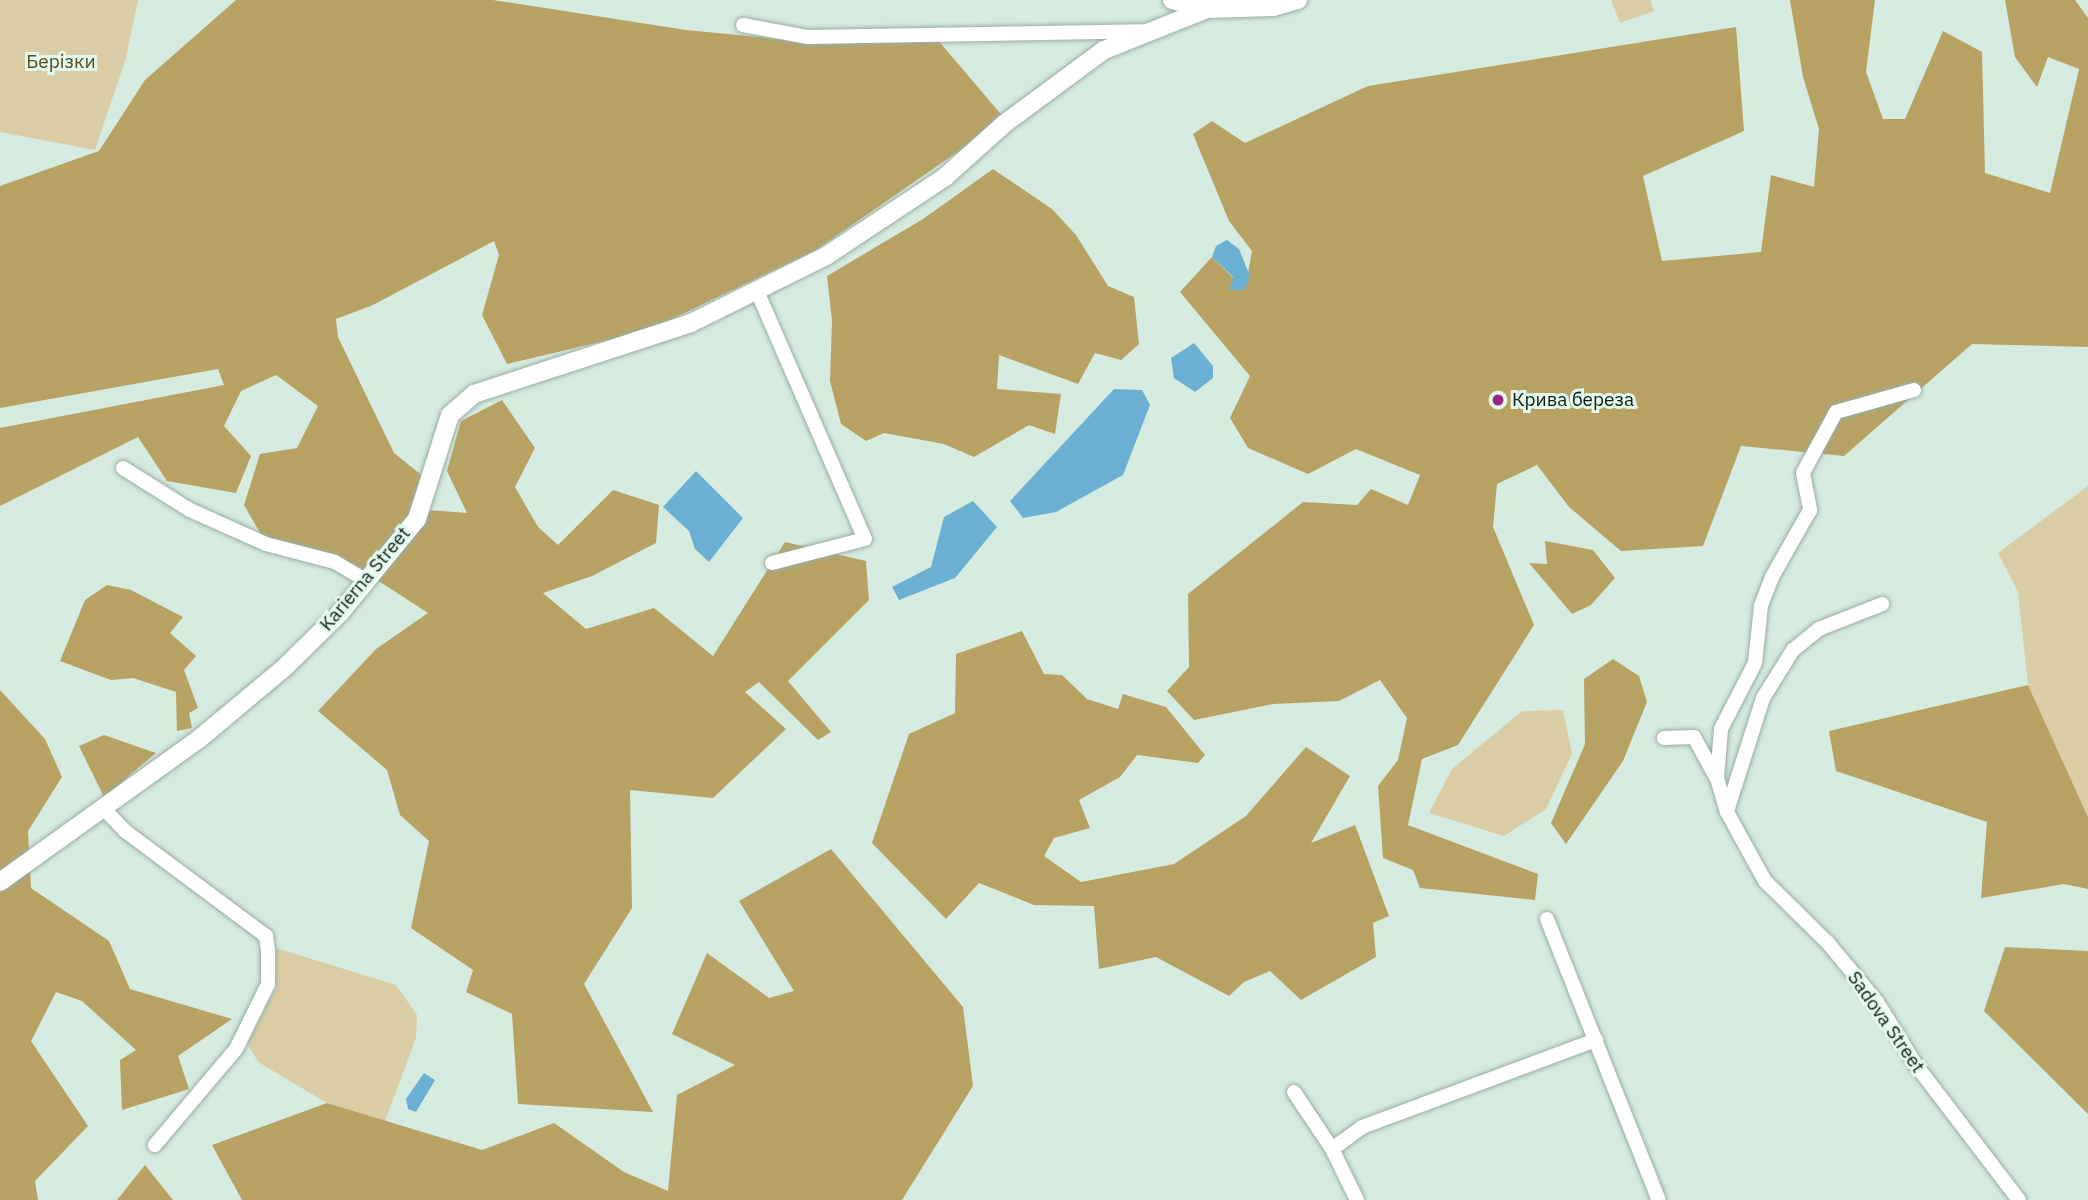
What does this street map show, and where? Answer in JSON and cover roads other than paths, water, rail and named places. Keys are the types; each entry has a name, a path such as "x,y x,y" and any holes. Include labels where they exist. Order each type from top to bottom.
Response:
{"street":[{"path":"743,25 808,37 1149,28 1162,11 1160,0"},
{"path":"1172,0 1207,9 1273,7 1298,0"},
{"name":"Karierna Street","path":"0,882 199,739 284,668 340,613 417,519 450,415 474,394 691,324 826,257 945,177 1015,116 1104,50 1149,28 1207,9"},
{"path":"757,291 866,539 772,563"},
{"path":"1717,778 1721,729 1755,663 1761,606 1772,577 1810,510 1803,473 1836,412 1914,390"},
{"path":"123,468 202,515 266,544 335,562 365,580"},
{"path":"1727,812 1763,698 1793,650 1819,629 1882,604"},
{"path":"1664,738 1694,737 1717,778"},
{"name":"Sadova Street","path":"1717,778 1727,812 1765,881 1828,943 1877,1002 1916,1065 2019,1200"},
{"path":"102,807 125,831 265,936 268,950 268,984 236,1049 155,1145"},
{"path":"1547,919 1659,1200"},
{"path":"1332,1149 1362,1127 1596,1040"},
{"path":"1294,1092 1332,1149 1357,1200"}],"water":[{"path":"1227,240 1239,249 1250,276 1245,290 1229,290 1233,277 1212,257 1216,246"},
{"path":"1194,343 1213,366 1213,378 1195,392 1174,378 1171,358"},
{"path":"1114,389 1142,390 1150,405 1123,475 1056,512 1023,518 1010,501"},
{"path":"696,471 743,518 709,562 695,549 689,531 663,507"},
{"path":"973,501 997,527 955,578 899,600 892,587 931,567 944,517"},
{"path":"424,1073 435,1080 416,1112 408,1109 406,1099"}],"place":[{"name":"Крива береза","path":"1498,400"}],"park label":[{"name":"Берізки","path":"61,62"}]}
